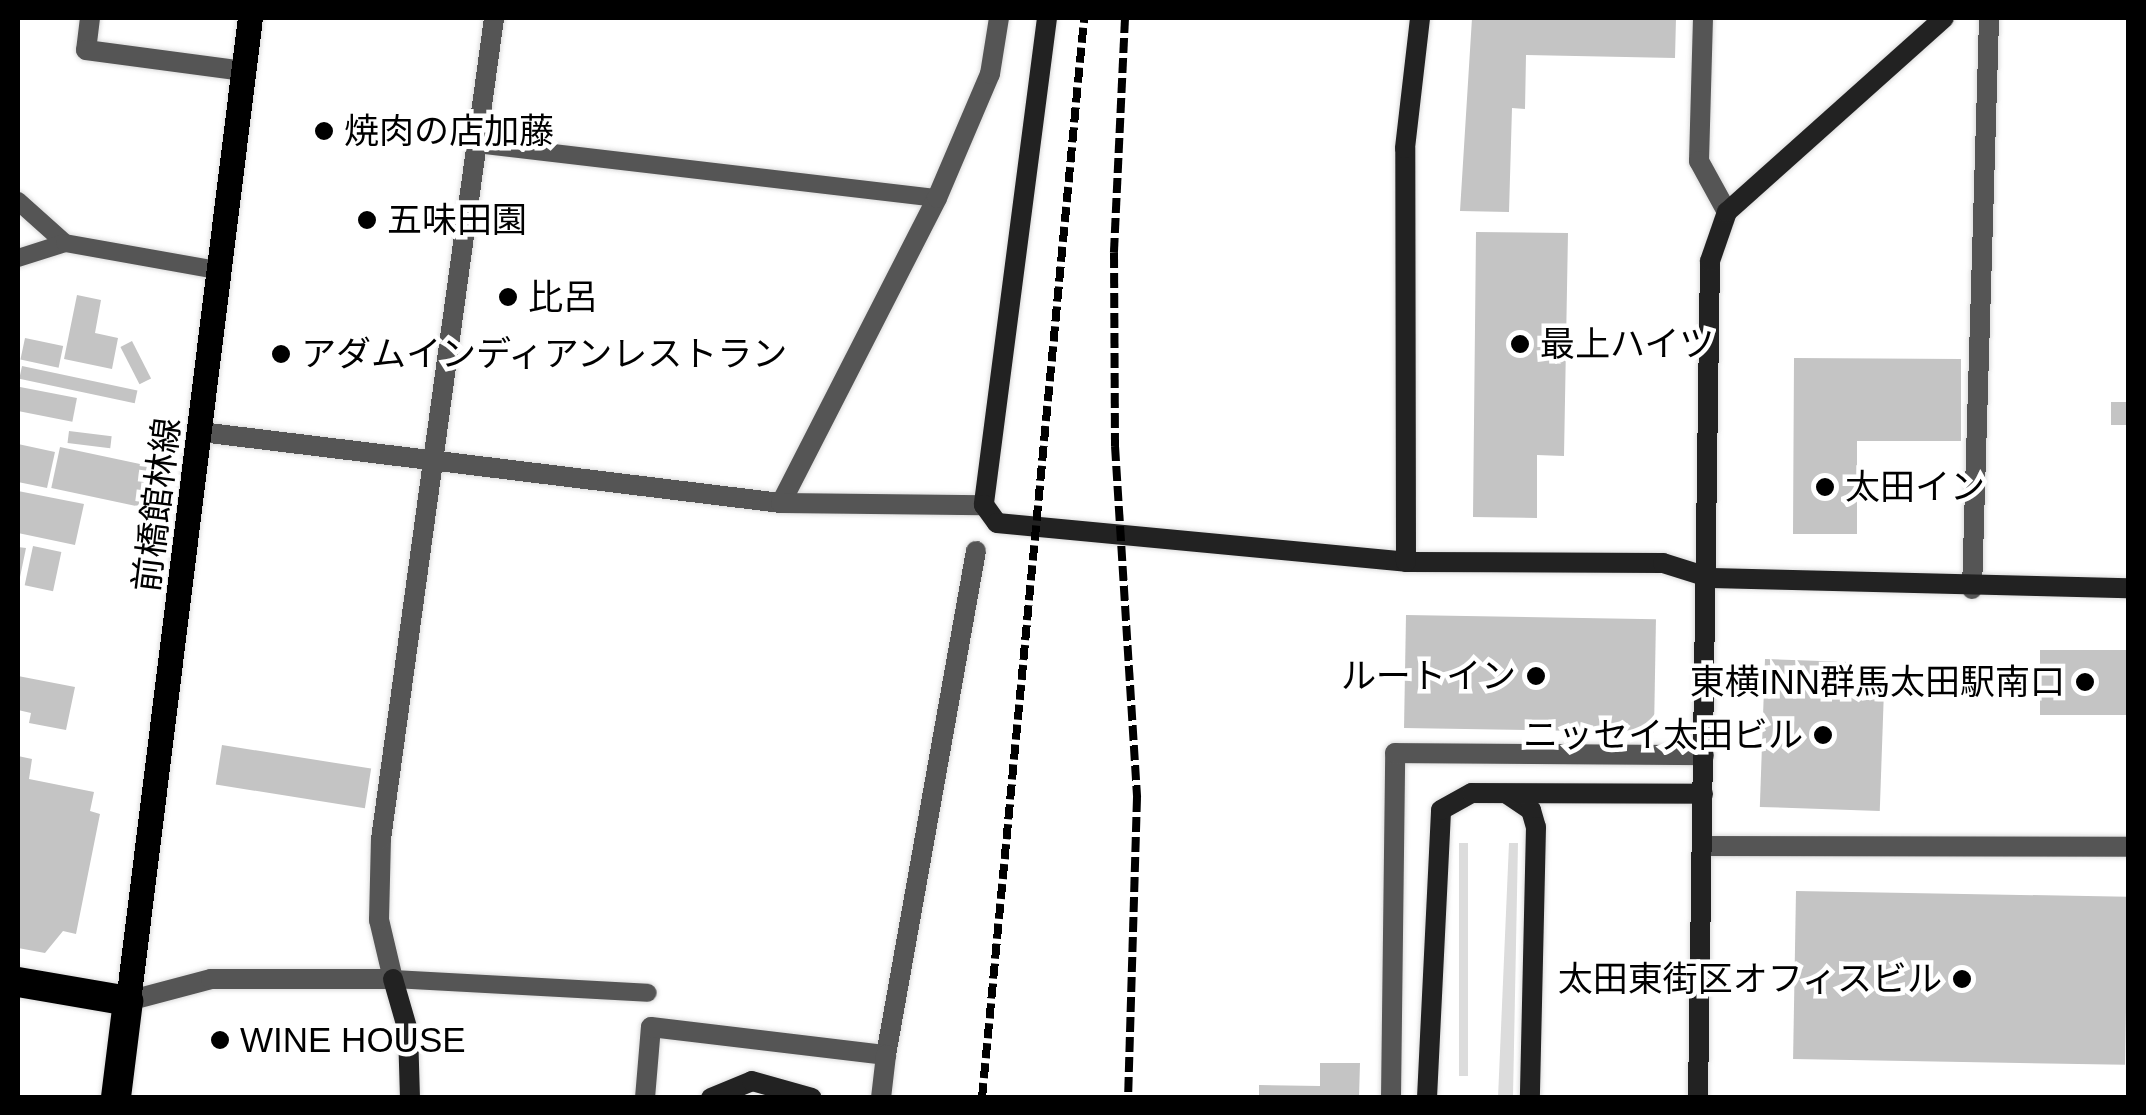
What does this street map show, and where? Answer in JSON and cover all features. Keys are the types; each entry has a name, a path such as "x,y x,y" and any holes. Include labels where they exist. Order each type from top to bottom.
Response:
{"highway":[{"path":"18,982 128,1002 116,1098"}],"main road":[{"name":"前橋館林線","path":"128,1002 222,270 250,18"}],"street":[{"path":"90,18 86,50 244,71"},
{"path":"410,1098 408,1031 379,920 381,838 494,18"},
{"path":"781,503 936,198 990,74 1000,18"},
{"path":"1047,18 984,505 998,523 1406,562 1663,563 1711,578 1972,589 2128,588"},
{"path":"1406,562 1405,148 1420,18"},
{"path":"1703,18 1699,161 1727,212"},
{"path":"1698,1098 1711,578 1710,261 1727,212 1944,18"},
{"path":"1972,589 1988,18"},
{"path":"201,432 781,503 984,505"},
{"path":"881,1098 976,551"},
{"path":"1391,1098 1395,753 1704,755"},
{"path":"1505,793 1532,810 1536,827 1530,1098"},
{"path":"1427,1098 1434,829 1462,796 1703,794"},
{"path":"1702,846 2128,846"},
{"path":"128,1002 211,979 393,980"},
{"path":"645,1098 651,1027 886,1055"},
{"path":"711,1098 752,1081 812,1098"}],"lane":[{"path":"477,144 936,198"},
{"path":"18,201 64,243"},
{"path":"18,258 64,243 222,270"},
{"path":"393,980 648,993"}],"shaded area":[{"path":"1459,843 1468,843 1468,1076 1459,1076"},
{"path":"1509,843 1518,843 1513,1097 1498,1098"}],"building":[{"path":"1472,18 1676,18 1675,58 1526,55 1525,109 1512,108 1509,212 1460,211"},
{"name":"最上ハイツ","path":"1476,232 1568,233 1564,456 1537,455 1537,518 1473,517"},
{"path":"77,295 101,300 95,333 118,338 112,369 64,359"},
{"path":"25,338 63,346 59,368 20,360"},
{"path":"132,341 151,378 139,384 120,347"},
{"name":"太田イン","path":"1794,358 1961,359 1961,441 1857,441 1857,534 1793,534"},
{"path":"22,366 137,391 135,403 19,379"},
{"path":"20,387 77,398 72,422 18,411"},
{"path":"2111,402 2128,402 2128,425 2111,425"},
{"path":"69,431 112,436 110,448 68,443"},
{"path":"18,444 55,452 47,488 18,482"},
{"path":"60,447 147,466 138,507 51,488"},
{"path":"18,491 84,504 75,545 18,533"},
{"path":"33,546 61,552 53,591 25,585"},
{"path":"18,547 26,548 19,582 18,582"},
{"path":"1406,615 1656,619 1654,732 1404,728"},
{"name":"東横INN群馬太田駅南口","path":"2040,650 2128,650 2128,715 2040,715"},
{"name":"ニッセイ太田ビル","path":"1765,659 1885,663 1880,811 1760,807"},
{"path":"18,676 75,687 66,730 29,723 31,713 18,710"},
{"path":"222,745 371,769 365,808 216,785"},
{"path":"18,756 32,759 29,779 94,792 90,811 100,814 76,934 63,931 45,953 18,948"},
{"name":"太田東街区オフィスビル","path":"1796,891 2128,897 2125,1065 1793,1059"},
{"path":"1320,1063 1360,1063 1359,1098 1259,1098 1259,1085 1320,1086"}],"railway":[{"path":"982,1098 1084,18"},
{"path":"1125,18 1114,253 1115,446 1137,797 1128,1098"}],"place":[{"name":"焼肉の店加藤","path":"324,131"},
{"name":"五味田園","path":"367,220"},
{"name":"比呂","path":"508,297"},
{"name":"最上ハイツ","path":"1520,344"},
{"name":"アダムインディアンレストラン","path":"281,354"},
{"name":"太田イン","path":"1825,487"},
{"name":"ルートイン","path":"1536,676"},
{"name":"東横INN群馬太田駅南口","path":"2085,682"},
{"name":"ニッセイ太田ビル","path":"1823,735"},
{"name":"太田東街区オフィスビル","path":"1962,979"},
{"name":"WINE HOUSE","path":"220,1040"}]}
